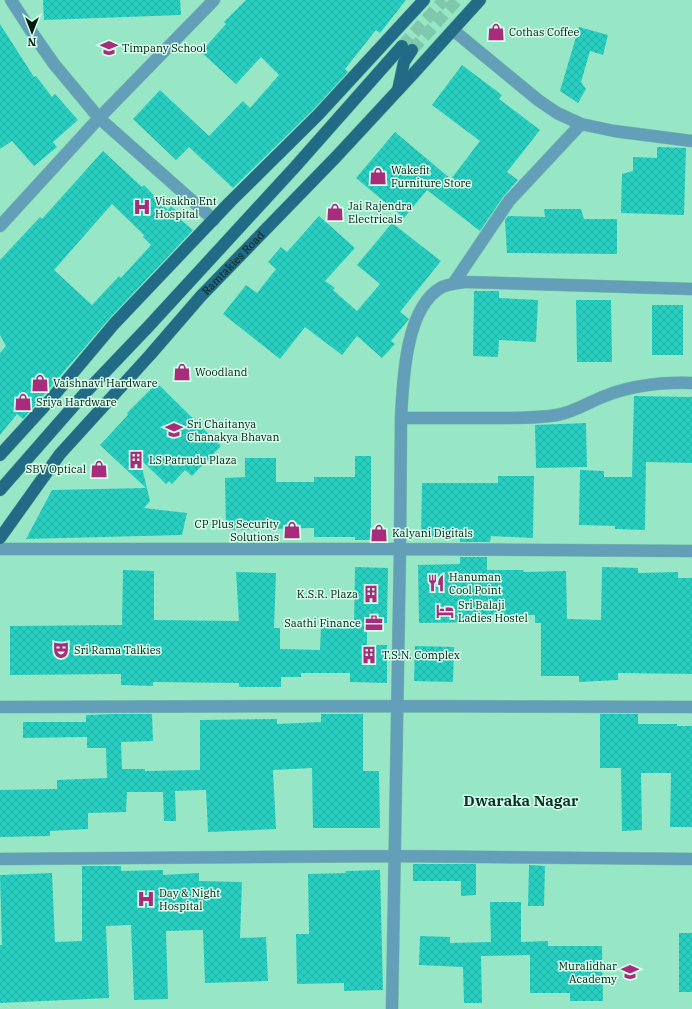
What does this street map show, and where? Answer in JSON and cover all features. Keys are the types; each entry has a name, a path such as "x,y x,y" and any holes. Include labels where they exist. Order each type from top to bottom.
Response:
{"main road":[{"path":"2,451 50,399 114,324 318,115 424,0"},
{"name":"Ramtakies Road","path":"0,538 60,454 150,355 201,296 398,90 480,0"},
{"path":"0,490 85,393 148,328 290,173 383,67 407,48 398,90"},
{"path":"372,58 383,67"}],"street":[{"path":"11,0 54,64 99,118 214,220"},
{"path":"0,226 99,118 214,0"},
{"path":"453,30 556,113 581,124 614,131 692,141"},
{"path":"453,284 509,201 581,124"},
{"path":"392,1009 398,706 401,418 404,368 414,326 423,306 432,294 442,287 466,282 692,289"},
{"path":"401,418 532,418 559,414 577,409 603,396 626,388 674,382 692,383"},
{"path":"0,549 692,551"},
{"path":"0,707 692,707"},
{"path":"0,859 394,856 692,859"}],"building":[{"path":"43,0 180,0 181,15 44,20"},
{"path":"246,0 406,0 380,33 376,30 345,69 348,72 313,110 233,188 189,147 176,160 133,119 160,90 209,136 243,101 250,108 279,75 261,57 236,84 201,52 226,24 224,22"},
{"path":"0,24 34,77 36,76 52,97 55,94 78,120 53,142 57,147 34,166 12,141 0,149"},
{"path":"579,27 608,35 603,55 590,51 581,82 586,89 578,103 560,91"},
{"path":"462,65 502,95 499,99 540,130 507,172 518,180 503,197 480,231 427,190 404,218 356,178 395,132 451,179 480,141 432,105"},
{"path":"657,147 686,148 684,215 621,213 622,174 633,171 633,157 657,158"},
{"path":"103,151 142,187 144,185 168,210 171,206 183,217 181,220 193,230 109,319 23,419 17,414 0,435 0,353 6,346 0,335 0,260 40,217 42,219","holes":["112,204 144,235 143,237 151,245 121,278 119,276 92,305 54,270"]},
{"path":"544,209 581,209 584,219 617,219 617,254 507,253 505,220 508,216 545,217"},
{"path":"319,216 355,248 325,281 335,288 333,290 357,311 380,284 357,265 392,223 441,261 400,312 409,319 391,341 395,344 382,358 357,336 342,355 305,327 280,359 223,314 246,285 257,293 276,269 268,262 281,247 287,252"},
{"path":"474,291 499,291 499,298 538,300 536,342 499,340 498,357 473,356"},
{"path":"576,300 611,300 612,362 577,362"},
{"path":"652,305 683,305 683,355 652,355"},
{"path":"157,383 221,446 192,476 185,470 172,484 169,481 166,484 140,459 150,501 144,508 187,513 182,535 26,539 52,490 146,488 100,445 128,415 127,413"},
{"path":"634,396 692,397 692,463 646,462 645,530 615,529 615,526 579,525 580,470 604,471 604,477 632,477"},
{"path":"586,423 587,467 536,468 535,425"},
{"path":"355,456 371,456 371,540 355,540 355,537 314,537 314,528 226,530 225,478 245,477 245,458 276,458 276,482 314,482 314,477 355,477"},
{"path":"498,476 534,476 533,538 491,536 490,542 460,542 460,538 421,538 422,483 498,483"},
{"path":"460,557 487,557 487,570 524,570 523,572 566,571 567,619 601,620 602,567 638,568 638,573 678,572 678,578 692,578 692,674 618,673 618,680 579,682 579,676 541,676 541,623 535,623 535,615 487,615 487,622 419,623 418,565 460,564"},
{"path":"355,567 388,568 387,623 367,623 367,645 387,645 387,683 350,682 350,673 301,673 301,677 281,677 281,687 239,687 239,683 153,682 153,686 121,685 121,674 10,675 10,626 122,625 123,570 154,571 154,620 239,621 236,572 276,573 274,628 280,628 280,649 320,650 321,627 354,627"},
{"path":"415,646 454,647 453,682 414,681"},
{"path":"152,714 153,741 121,742 122,769 145,769 145,771 200,770 200,720 277,719 277,724 321,722 321,714 363,714 363,771 379,771 380,828 313,828 312,768 273,770 276,829 208,832 206,790 175,791 176,821 164,821 163,792 127,792 126,812 88,813 88,829 50,831 50,836 0,837 0,790 57,789 57,780 107,778 106,748 87,748 87,737 23,738 23,722 86,722 86,715"},
{"path":"600,714 638,714 638,724 677,724 677,726 692,726 692,827 670,827 671,773 641,773 642,830 622,831 621,768 600,768"},
{"path":"413,864 476,864 476,895 461,896 461,881 413,881"},
{"path":"529,865 545,866 544,906 528,906"},
{"path":"82,866 121,866 121,871 163,870 163,875 199,873 199,881 242,882 240,938 266,937 268,981 205,983 203,930 166,931 168,999 134,1000 131,925 106,926 109,998 0,1003 0,945 2,945 0,875 52,873 55,942 82,941"},
{"path":"380,870 383,990 344,991 344,983 297,984 296,934 309,934 308,874"},
{"path":"490,902 521,902 521,942 548,941 548,946 602,946 603,1001 570,1001 570,993 530,993 530,955 481,956 482,1003 464,1003 463,967 419,965 420,936 450,937 450,943 491,942"},
{"path":"679,933 692,933 692,992 679,992"}],"tunnel":[{"path":"402,46 444,0"},
{"path":"412,50 457,0"}],"place":[{"name":"Cothas Coffee","path":"496,32"},
{"name":"Timpany School","path":"109,48"},
{"name":"Wakefit Furniture Store","path":"378,176"},
{"name":"Visakha Ent Hospital","path":"142,207"},
{"name":"Jai Rajendra Electricals","path":"335,212"},
{"name":"Woodland","path":"182,372"},
{"name":"Vaishnavi Hardware","path":"40,383"},
{"name":"Sriya Hardware","path":"23,402"},
{"name":"Sri Chaitanya Chanakya Bhavan","path":"174,430"},
{"name":"LS Patrudu Plaza","path":"136,460"},
{"name":"SBV Optical","path":"99,469"},
{"name":"CP Plus Security Solutions","path":"292,530"},
{"name":"Kalyani Digitals","path":"379,533"},
{"name":"Hanuman Cool Point","path":"436,583"},
{"name":"K.S.R. Plaza","path":"371,594"},
{"name":"Sri Balaji Ladies Hostel","path":"445,611"},
{"name":"Saathi Finance","path":"374,623"},
{"name":"Sri Rama Talkies","path":"61,650"},
{"name":"T.S.N. Complex","path":"369,655"},
{"name":"Day & Night Hospital","path":"146,899"},
{"name":"Muralidhar Academy","path":"630,972"}],"district":[{"name":"Dwaraka Nagar","path":"521,800"}]}
